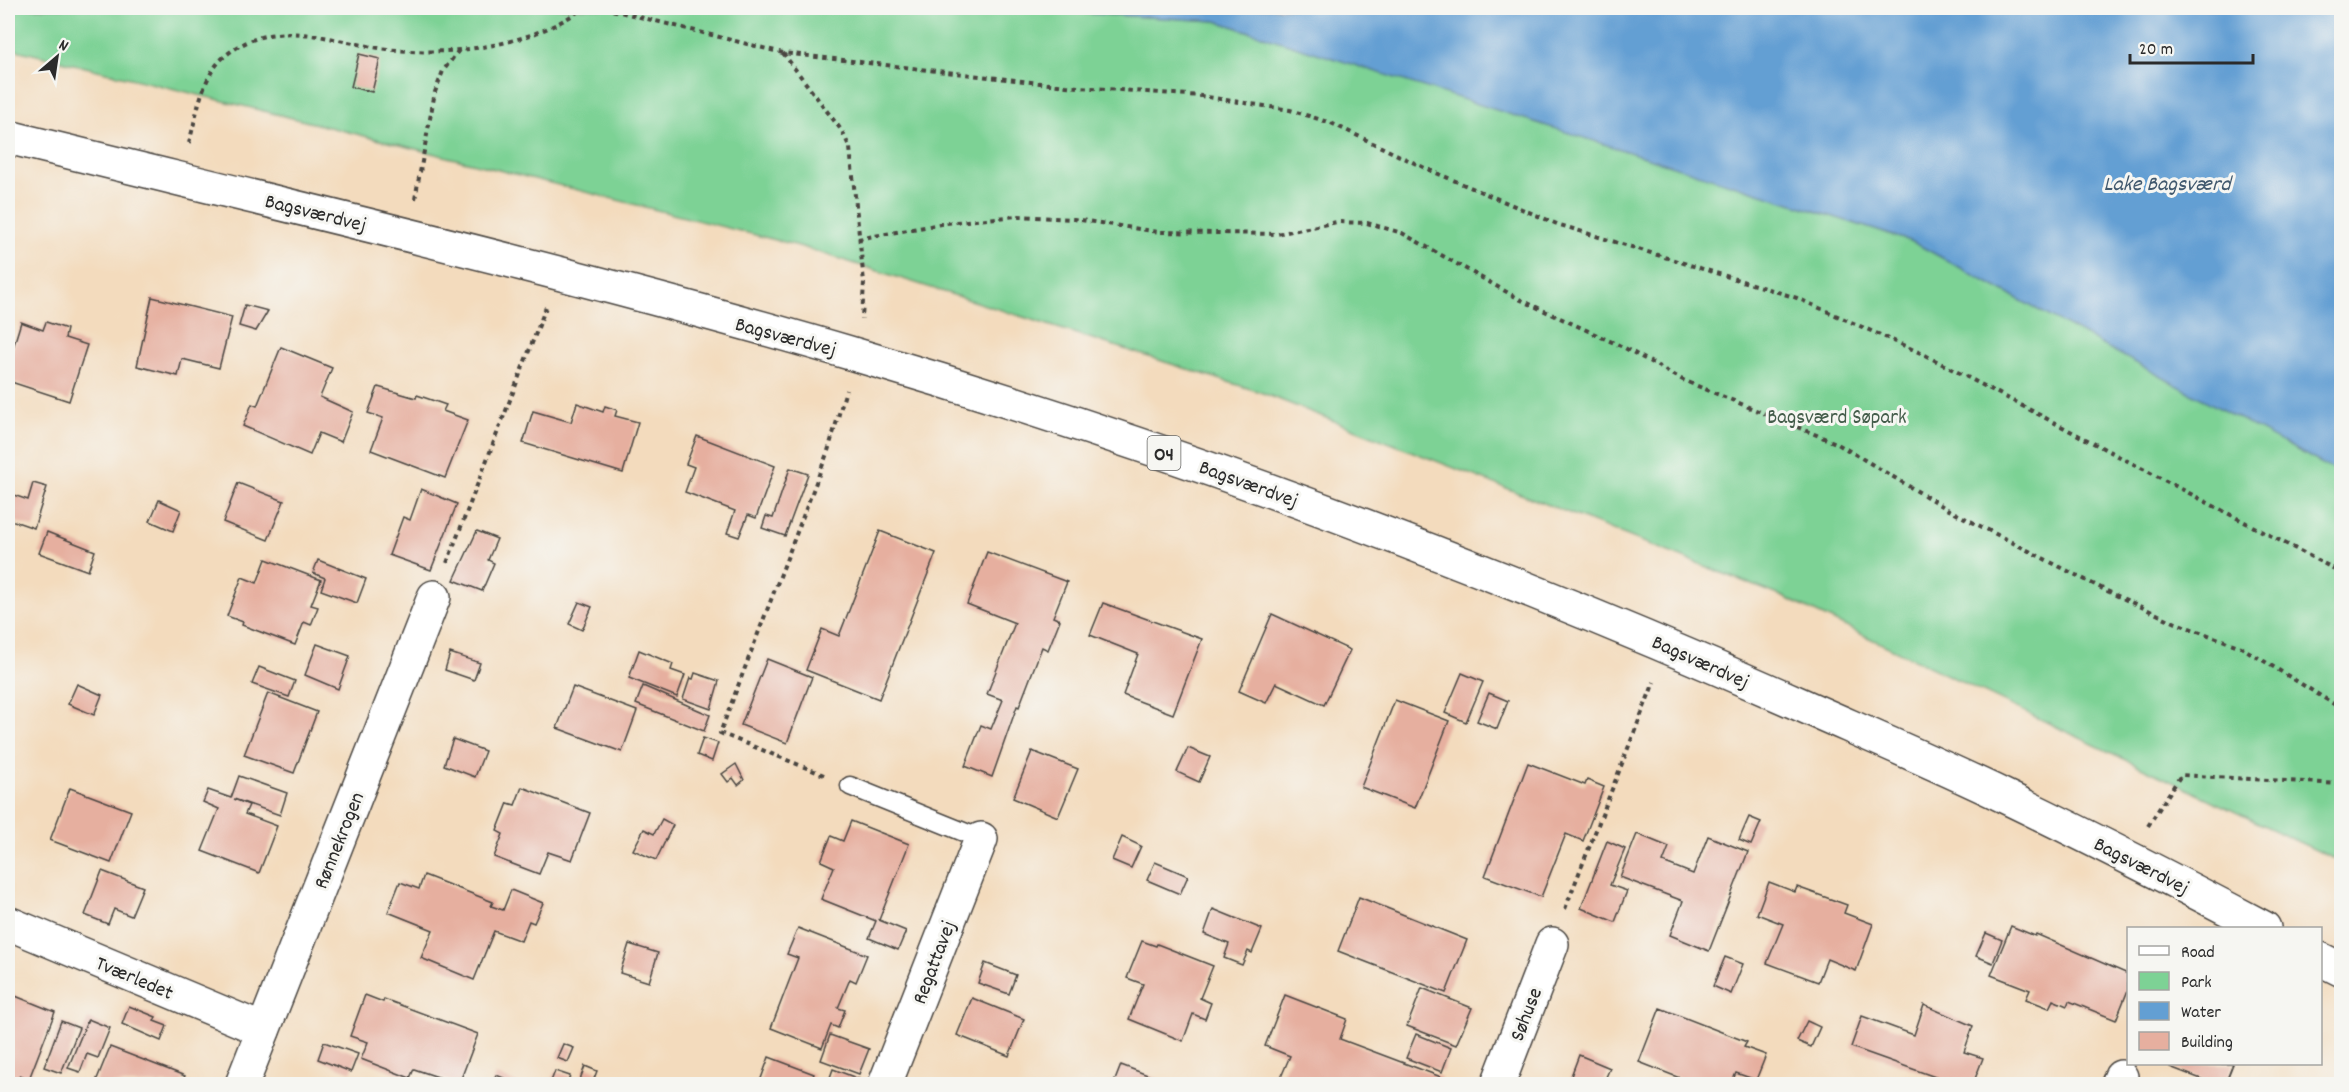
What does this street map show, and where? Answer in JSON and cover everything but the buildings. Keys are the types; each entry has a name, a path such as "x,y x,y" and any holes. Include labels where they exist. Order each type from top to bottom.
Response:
{"main road":[{"name":"Bagsværdvej","path":"8,137 560,273 857,355 1168,454 1419,545 1579,608 2001,794 2127,856 2262,927"},
{"name":"Rønnekrogen","path":"242,1084 434,597"},
{"name":"Regattavej","path":"885,1084 981,839"},
{"name":"Tværledet","path":"8,923 263,1030"},
{"name":"Søhuse","path":"1498,1084 1552,944"},
{"path":"2322,960 2342,970"}],"lane":[{"path":"850,786 981,839"}],"path":[{"path":"180,179 205,85 224,57 247,41 268,34 292,32 387,49 459,49 499,44 530,36 551,29 583,8"},
{"path":"604,8 783,53 1066,86 1201,96 1290,110 1331,123 1437,174 1557,224 1797,298 1870,328 2342,573"},
{"path":"408,235 435,92 443,71 459,49"},
{"path":"783,53 842,131 850,148 864,282 864,306 857,355"},
{"path":"858,239 946,223 1017,216 1074,219 1159,232 1277,234 1337,222 1367,223 1402,233 1521,300 1623,347 1683,380 1836,442 1949,510 2059,567 2176,623 2241,647 2342,709"},
{"path":"434,597 560,273"},
{"path":"832,433 824,462 720,733 850,786"},
{"path":"1552,944 1646,704"},
{"path":"2127,856 2181,775 2342,784"}],"green space":[{"name":"Bagsværd Søpark","path":"8,8 994,8 1216,21 1913,242 2341,474 2341,862 1781,596 1260,392 799,246 8,48"}],"water":[{"name":"Lake Bagsværd","path":"994,8 2341,8 2341,474 1913,242 1216,21"}]}
